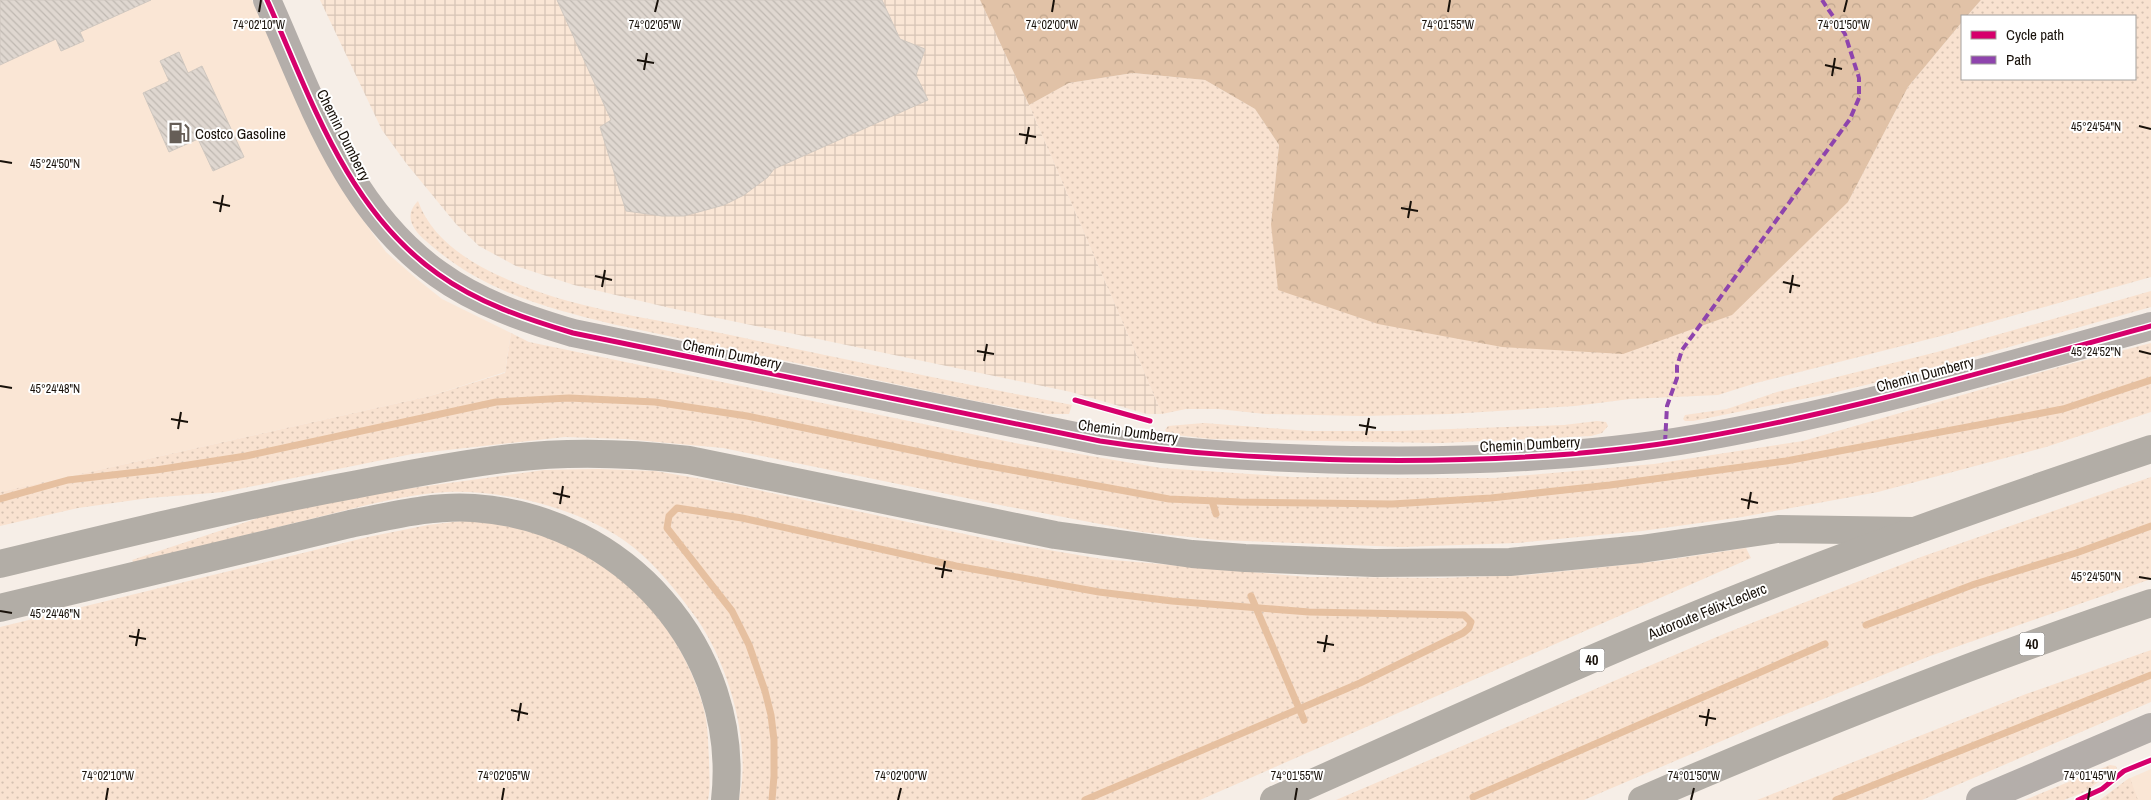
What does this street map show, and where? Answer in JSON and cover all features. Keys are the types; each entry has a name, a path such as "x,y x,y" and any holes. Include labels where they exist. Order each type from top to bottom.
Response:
{"highway":[{"name":"Autoroute Félix-Leclerc","path":"1274,800 1704,612 1914,531 2151,449"},
{"path":"0,564 282,498 451,466 512,458 564,454 653,456 689,460 1055,535 1192,554 1253,559 1392,563 1510,562 1641,550 1778,529 1914,531"},
{"path":"0,608 350,524 405,513 441,508 473,508 508,512 548,522 576,534 627,566 652,588 686,633 702,661 722,720 726,747 727,778 725,800"},
{"name":"40","path":"1642,800 1830,722 2022,648 2151,603"}],"street":[{"name":"Chemin Dumberry","path":"267,0 328,138 362,196 389,230 406,247 438,274 462,289 516,315 573,333 1100,441 1179,452 1327,460 1437,460 1579,454 1697,438 1841,409 2151,326"},
{"path":"1980,800 2151,727"}],"shaded area":[{"path":"0,0 252,0 316,141 348,199 386,252 417,279 442,299 511,333 505,372 430,396 0,492"},
{"path":"320,0 980,0 1029,105 1162,414 1147,414 1071,392 670,308 574,285 516,266 479,246 456,224 406,163 382,130"},
{"path":"1981,0 2151,0 2151,277 1941,336 1756,383 1718,395 1630,399 1575,406 1450,414 1362,416 1265,414 1218,409 1186,409 1162,414 1029,105 1069,83 1133,73 1205,80 1255,109 1279,145 1271,224 1848,202 1908,87 1961,23 1961,80 2136,80 2136,15 1968,15"},
{"path":"418,201 424,214 441,237 464,256 502,277 551,296 602,310 1072,405 1069,414 1048,414 976,401 612,324 561,311 490,284 447,258 426,241 414,227 411,212"},
{"path":"2151,291 2151,307 1920,372 1828,394 1693,421 1685,421 1683,419 1685,415 1727,409 1777,392 1937,352"},
{"path":"511,333 529,342 1015,443 1161,468 1293,477 1495,478 1654,464 1803,441 2059,367 2151,343 2151,412 2046,447 1878,492 1742,517 1642,531 1517,543 1402,547 1218,540 1142,532 723,448 625,439 565,437 412,454 224,492 149,498 78,508 0,526 0,492 430,396 505,373"},
{"path":"1597,421 1606,422 1608,426 1602,433 1591,436 1441,443 1211,439 1168,434 1165,430 1168,426 1204,423 1309,431 1397,431 1564,425"},
{"path":"544,470 655,471 725,483 1002,542 1102,559 1308,577 1441,578 1528,575 1660,561 1746,548 1751,558 1200,800 739,800 742,778 742,755 735,706 719,659 697,619 651,563 614,534 593,522 544,504 519,498 469,492 446,492 411,496 358,507 134,563 132,560 270,514 324,500"},
{"path":"2151,477 2151,579 1930,656 1766,722 1584,800 1336,800 1726,633 1921,557"},
{"path":"470,520 530,530 573,546 606,566 643,599 659,618 685,660 705,712 710,785 708,800 0,800 0,627 368,537 428,525"},
{"path":"2151,650 2151,702 1922,800 1757,800 2026,694"},
{"path":"2110,765 2116,766 2117,769 2084,792 2064,800 2025,800"},
{"path":"2151,769 2151,800 2100,800 2128,779"},
{"path":"2130,778 2138,800 2100,800 2128,779"}],"green space":[{"path":"980,0 1981,0 1968,15 1961,15 1961,23 1908,87 1848,202 1732,315 1623,354 1502,347 1378,324 1278,290 1271,224 1279,145 1255,109 1205,80 1133,73 1069,83 1029,105"}],"building":[{"path":"0,0 151,0 80,32 84,41 61,51 56,39 0,65"},
{"path":"557,0 882,0 900,39 925,49 916,75 928,100 774,169 768,177 744,195 724,205 684,216 662,216 626,211 600,127 611,120"},
{"path":"179,52 188,73 202,66 244,157 213,171 198,139 169,152 143,93 169,81 160,61"}],"waterway":[{"path":"0,499 68,480 156,470 246,456 496,402 569,398 655,402 747,416 973,463 1169,499 1392,504 1491,498 1610,485 1786,461 2063,409 2151,380"},
{"path":"1212,501 1216,514"},
{"path":"772,800 774,740 771,715 765,691 749,645 732,611 667,528 669,516 677,508 742,518 956,566 1099,592 1172,601 1309,612 1464,615 1471,622 1469,628 1463,633 1360,683 1085,800"},
{"path":"1866,625 1975,584 2076,553 2151,526"},
{"path":"1251,596 1304,720"},
{"path":"1473,797 1825,644"},
{"path":"1836,800 2151,675"}],"marked path":[{"path":"1665,443 1667,406 1677,378 1677,366 1682,350 1850,119 1859,98 1859,78 1845,34 1822,0"}],"cycle path":[{"path":"267,0 316,113 355,185 379,218 406,248 438,274 469,293 520,316 573,333 1100,441 1225,455 1351,460 1482,459 1612,450 1698,438 1813,415 1926,387 2151,326"},
{"path":"1075,400 1150,421"},
{"path":"2078,800 2102,789 2124,771 2151,760"}],"place":[{"name":"Costco Gasoline","path":"179,133"}]}
